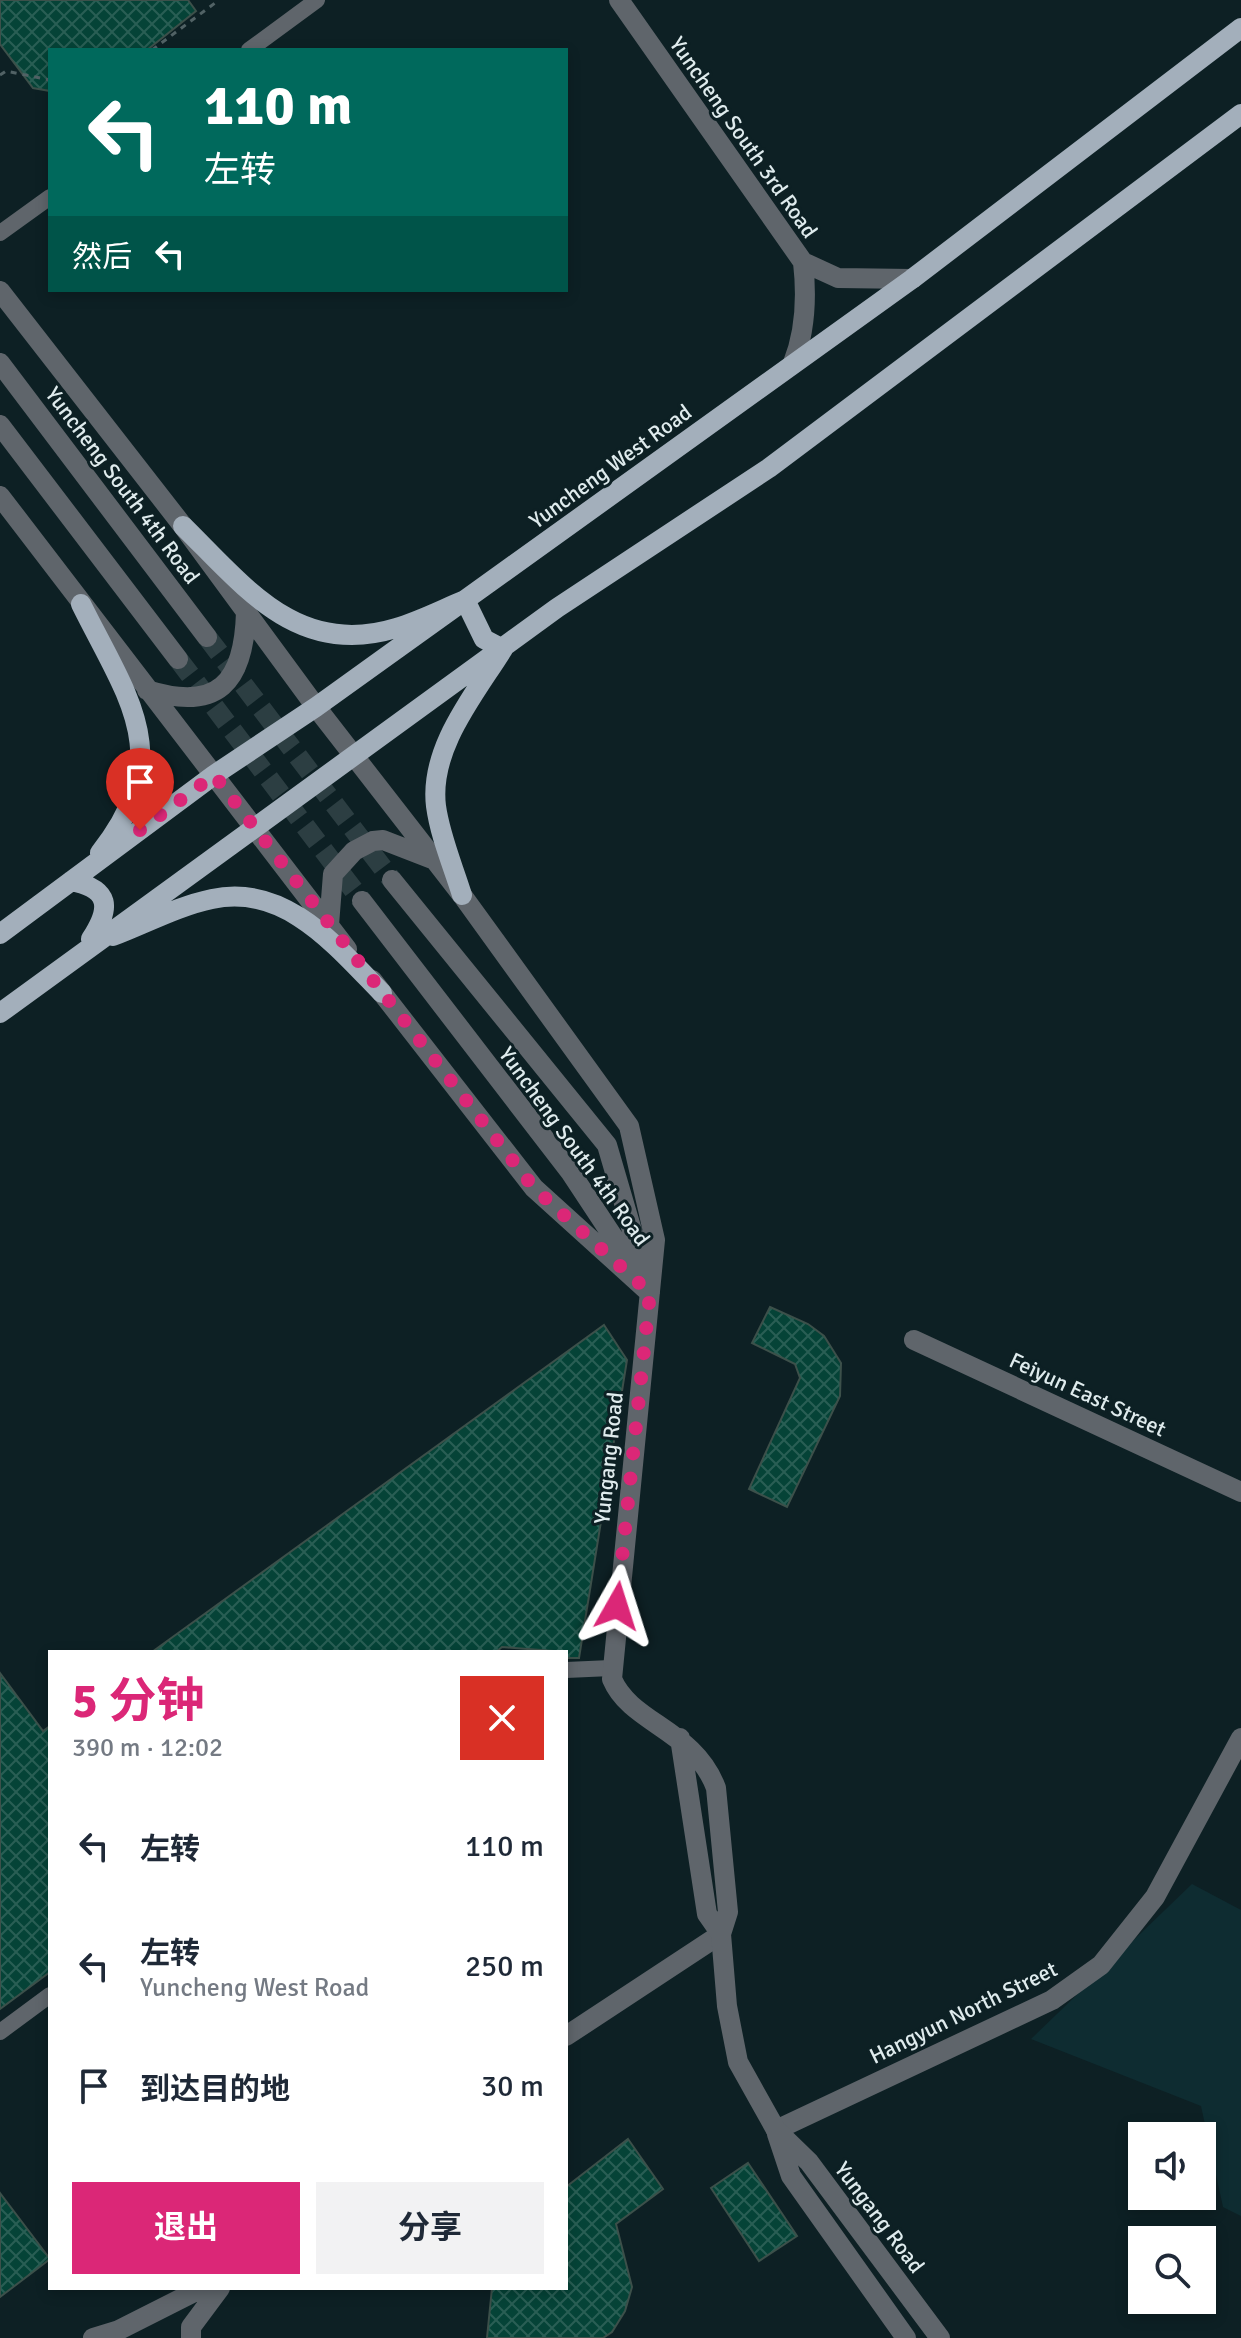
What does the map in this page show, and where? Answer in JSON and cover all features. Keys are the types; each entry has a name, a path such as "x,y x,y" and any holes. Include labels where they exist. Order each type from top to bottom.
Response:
{"main road":[{"name":"Yuncheng West Road","path":"0,934 214,775 316,707 912,279 1241,28"},
{"path":"0,1013 87,946 557,608 769,468 1241,114"},
{"path":"183,526 268,607 307,629 352,636 396,628 465,600 484,639 503,649"},
{"path":"81,604 131,706 140,732 142,770 123,819 102,852 71,881 97,889 104,900 104,915 87,946"},
{"path":"462,895 440,823 437,779 454,729 503,649"},
{"path":"87,946 210,899 254,897 312,924 382,993"}],"street":[{"path":"252,48 317,0"},
{"name":"Yuncheng South 3rd Road","path":"619,0 803,262 806,288 802,340 793,363"},
{"path":"0,233 48,198"},
{"name":"Yuncheng South 3rd Road","path":"803,262 838,278 912,279"},
{"name":"Yungang Road","path":"0,291 183,526 352,755 462,895 629,1126 655,1240 611,1668 615,1687 680,1738 707,1914 721,1934 727,2006 738,2062 776,2130 791,2176 906,2338"},
{"name":"Yuncheng South 4th Road","path":"0,363 207,637"},
{"path":"0,425 178,659"},
{"path":"0,496 534,1188 650,1293"},
{"path":"147,690 175,698 195,699 216,692 226,684 240,660 246,612"},
{"path":"329,925 333,874 354,851 373,841 383,840 436,861"},
{"name":"Yuncheng South 4th Road","path":"392,880 607,1145 650,1293"},
{"name":"Yuncheng South 4th Road","path":"362,901 571,1173 650,1293"},
{"name":"Feiyun East Street","path":"914,1340 1241,1492"},
{"path":"568,1670 611,1668"},
{"name":"Hangyun North Street","path":"776,2130 1052,2000 1101,1965 1155,1897 1241,1738"},
{"path":"568,2035 721,1934"},
{"path":"0,2032 48,1996"},
{"name":"Yungang Road","path":"776,2130 809,2162 940,2338"},
{"path":"93,2338 119,2330 198,2290"},
{"path":"191,2338 191,2327 219,2290"}],"path":[{"path":"155,48 219,0"},
{"path":"0,75 6,71 48,80"}],"shaded area":[{"path":"1192,1884 1241,1910 1241,2216 1223,2207 1216,2175 1216,2122 1204,2122 1201,2106 1031,2039"}],"building":[{"path":"0,0 188,0 196,11 150,48 48,48 48,91 33,88 0,44"},
{"path":"770,1307 808,1324 824,1336 841,1363 840,1396 787,1507 749,1489 800,1378 795,1364 752,1343"},
{"path":"604,1325 627,1360 579,1658 568,1658 568,1650 502,1647 498,1650 155,1650"},
{"path":"0,1673 43,1731 48,1727 48,1973 0,2009"},
{"path":"628,2139 663,2189 616,2224 632,2287 625,2311 612,2332 603,2338 487,2338 492,2290 568,2290 568,2185"},
{"path":"748,2163 797,2236 759,2261 711,2188"},
{"path":"0,2193 48,2256 48,2261 0,2297"}],"tunnel":[{"path":"207,637 392,880"},
{"path":"178,659 362,901"}],"route":[{"path":"140,830 214,775 534,1188 650,1293 617,1606"}]}
